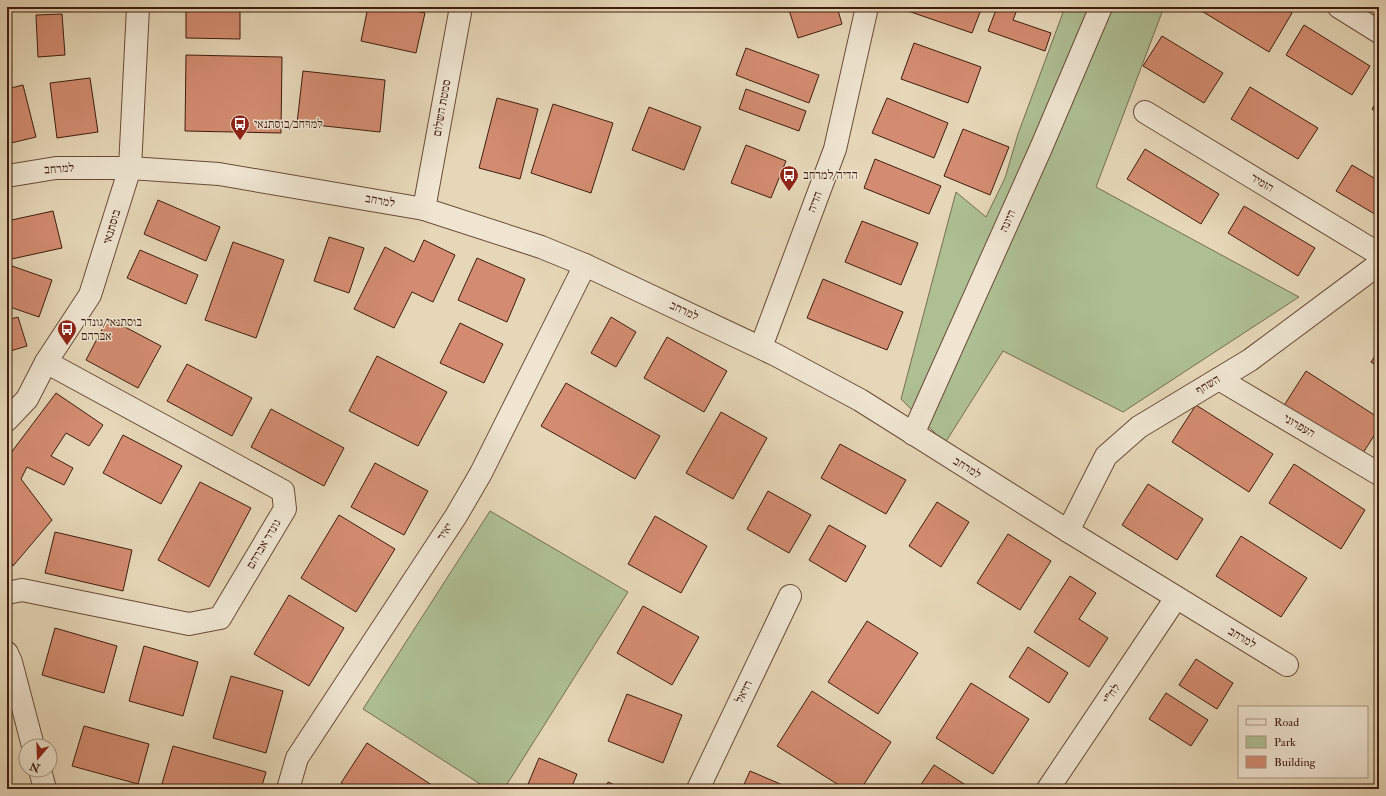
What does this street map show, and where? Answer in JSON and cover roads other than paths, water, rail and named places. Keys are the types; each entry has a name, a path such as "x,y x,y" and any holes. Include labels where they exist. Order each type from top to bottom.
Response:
{"street":[{"name":"בוסתנאי","path":"7,420 26,399 46,362 90,295 130,168 138,7"},
{"name":"סמטת השלום","path":"424,209 461,7"},
{"name":"הדיה","path":"761,347 835,149 867,7"},
{"name":"היונה","path":"913,434 1041,148 1101,7"},
{"path":"1339,7 1379,32"},
{"name":"הזמיר","path":"1145,112 1379,254"},
{"name":"למרחב","path":"7,176 56,168 130,168 219,174 424,209 542,247 585,264 761,347 860,400 1068,531 1287,665"},
{"name":"יאיר","path":"288,789 297,758 456,516 481,473 585,264"},
{"name":"השחף","path":"1068,531 1106,456 1139,427 1250,360 1379,264"},
{"name":"גונדר אברהם","path":"7,593 22,590 189,624 220,618 285,509 283,491 46,362"},
{"name":"העפרוני","path":"1219,379 1379,474"},
{"name":"רזיאל","path":"698,789 790,596"},
{"name":"לח\"י","path":"1048,789 1176,598"},
{"path":"7,653 11,662 31,738"},
{"path":"42,778 45,789"}],"place":[{"name":"למרחב/בוסתנאי","path":"240,141"},
{"name":"הדיה/למרחב","path":"789,192"},
{"name":"בוסתנאי/גונדר אברהם","path":"67,346"}]}
